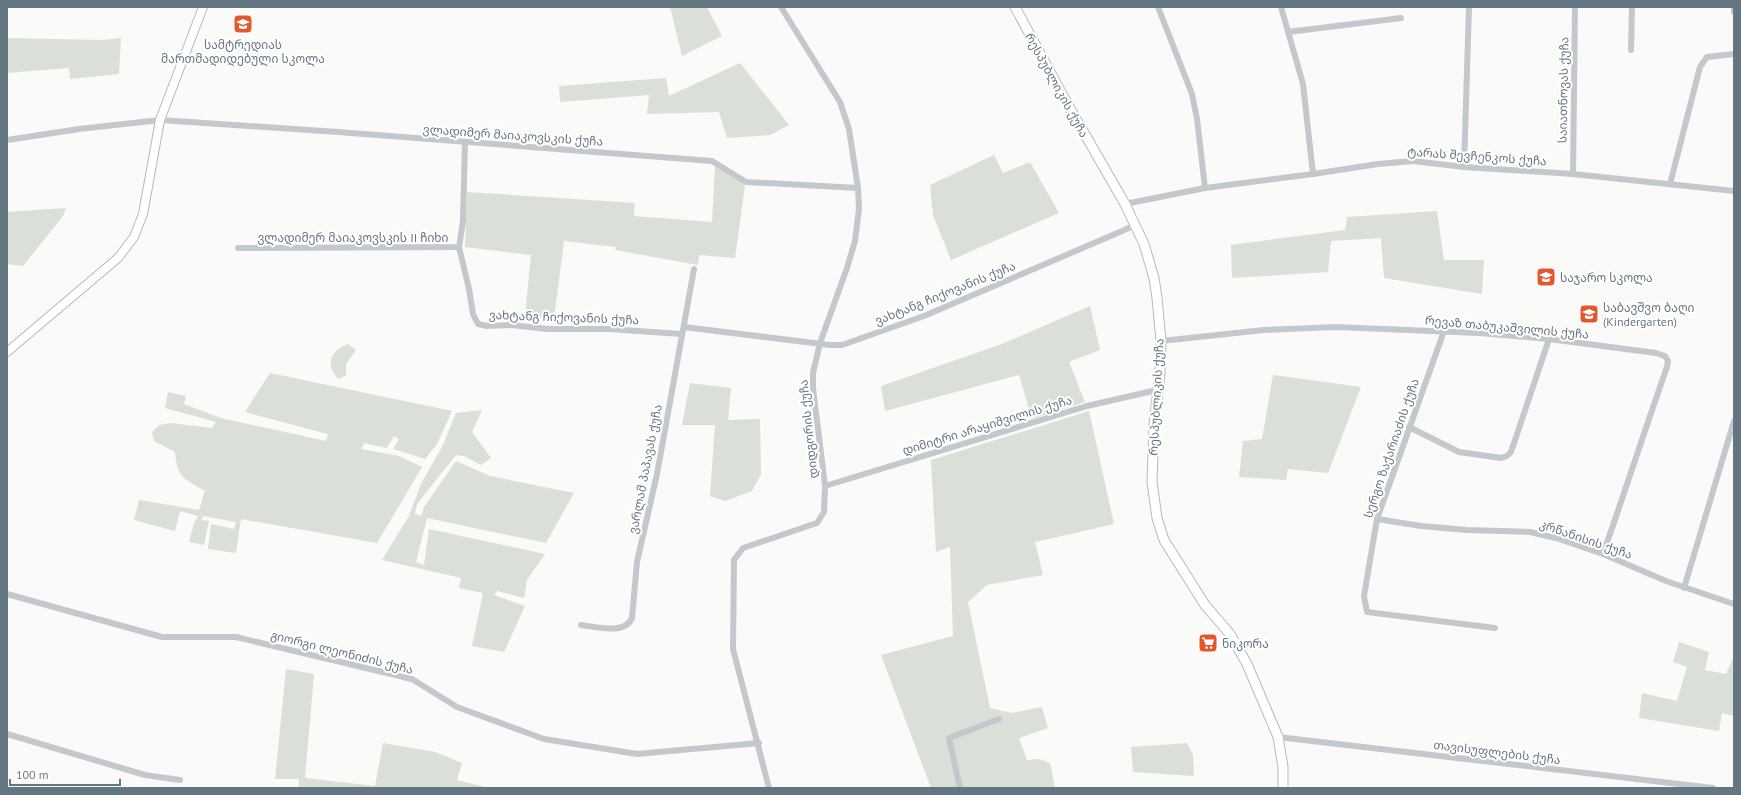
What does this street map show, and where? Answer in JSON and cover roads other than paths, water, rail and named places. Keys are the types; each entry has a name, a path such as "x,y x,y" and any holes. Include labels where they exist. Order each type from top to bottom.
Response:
{"main road":[{"name":"რესპუბლიკის ქუჩა","path":"1015,7 1068,105 1125,204 1144,244 1154,278 1161,341 1152,482 1154,502 1164,540 1205,605 1230,634 1247,664 1278,737 1283,767 1283,788"}],"street":[{"path":"7,352 118,258 134,237 143,214 160,120 203,7"},
{"name":"დიდგორის ქუჩა","path":"770,788 733,649 734,560 743,548 817,523 824,512 826,486 813,388 813,373 820,343 855,241 859,209 858,188 848,129 840,102 789,21 782,7"},
{"path":"1158,7 1192,94 1197,119 1205,188"},
{"path":"1281,7 1303,84 1313,174"},
{"path":"1464,167 1469,7"},
{"name":"საიათნოვას ქუჩა","path":"1573,174 1575,7"},
{"path":"1631,50 1632,7"},
{"path":"1734,7 1734,12"},
{"path":"1288,32 1401,18"},
{"path":"1670,184 1700,67 1707,57 1734,54"},
{"name":"ვლადიმერ მაიაკოვსკის ქუჩა","path":"7,140 160,120 712,161 746,182 858,188"},
{"name":"ვლადიმერ მაიაკოვსკის II ჩიხი","path":"238,248 459,247 463,221 465,142"},
{"name":"ტარას შევჩენკოს ქუჩა","path":"1125,204 1205,188 1378,164 1413,161 1464,167 1573,174 1734,191"},
{"name":"ვახტანგ ჩიქოვანის ქუჩა","path":"684,327 842,345 924,316 1136,225"},
{"name":"ვახტანგ ჩიქოვანის ქუჩა","path":"459,247 473,314 478,324 488,326 512,325 547,329 609,329 681,334"},
{"name":"ვარლამ პაპავას ქუჩა","path":"581,625 623,628 630,623 632,618 637,562 656,474 694,269"},
{"name":"რევაზ თაბუკაშვილის ქუჩა","path":"1161,341 1264,330 1336,327 1444,331 1548,339 1656,353 1665,356 1668,361 1644,431 1626,491 1603,554"},
{"name":"სერგო ზაქარიაძის ქუჩა","path":"1444,331 1377,520 1364,596 1367,612 1496,628"},
{"path":"1409,427 1459,452 1501,458 1507,456 1511,452 1548,339"},
{"name":"დიმიტრი არაყიშვილის ქუჩა","path":"826,486 1087,406 1157,390"},
{"path":"1684,588 1734,420"},
{"name":"კრწანისის ქუჩა","path":"1377,520 1467,530 1530,532 1556,538 1603,554 1684,588 1734,604"},
{"name":"გიორგი ლეონიძის ქუჩა","path":"7,594 162,637 236,637 412,679 457,707 544,739 637,754 759,743"},
{"path":"960,788 949,738 999,719"},
{"path":"7,734 145,775 180,780"},
{"name":"თავისუფლების ქუჩა","path":"1278,737 1713,788"}],"place":[{"name":"სამტრედიას მართმადიდებული სკოლა","path":"243,24"},
{"name":"საჯარო სკოლა","path":"1546,277"},
{"name":"საბავშვო ბაღი (Kindergarten)","path":"1589,314"},
{"name":"ნიკორა","path":"1208,643"}]}
